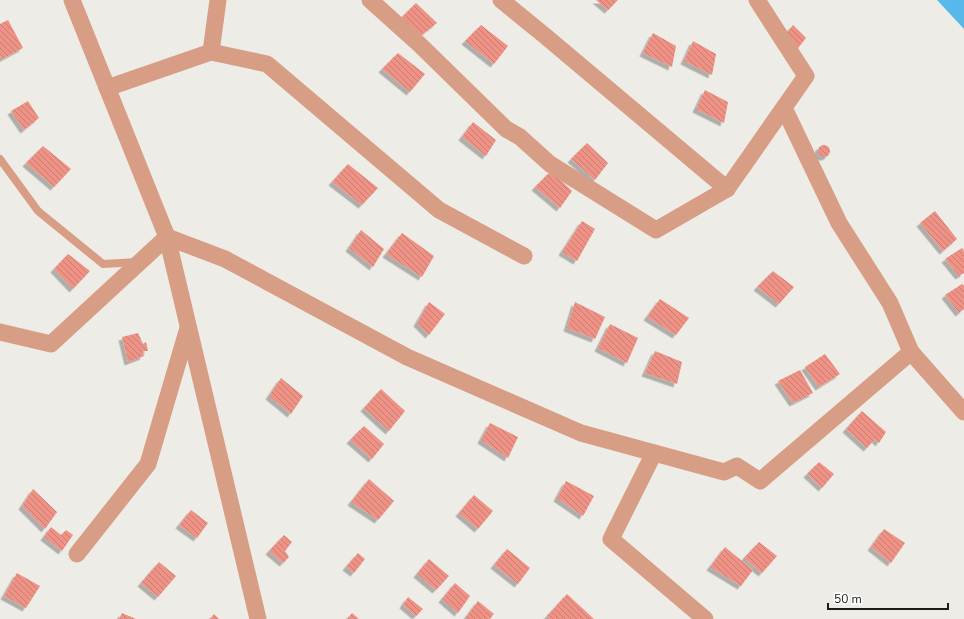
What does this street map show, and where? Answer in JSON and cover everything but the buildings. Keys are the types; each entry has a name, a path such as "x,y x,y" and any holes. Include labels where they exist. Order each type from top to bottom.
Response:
{"street":[{"path":"72,0 167,237 258,619"},
{"path":"211,52 218,0"},
{"path":"370,0 419,44 506,129 520,137 550,164 656,230 727,189 806,76 757,0"},
{"path":"501,0 727,189"},
{"path":"107,88 211,52 267,64 439,210 524,256"},
{"path":"784,108 839,223 890,303 911,352 964,412"},
{"path":"0,332 51,344 167,237"},
{"path":"167,237 225,259 407,357 581,433 724,472 737,466 760,481 911,352"},
{"path":"77,554 148,464 188,326"},
{"path":"654,453 611,539 705,619"}],"lane":[{"path":"0,158 38,210 103,264 138,262 167,237"}],"water":[{"path":"937,0 964,0 964,29"}]}
